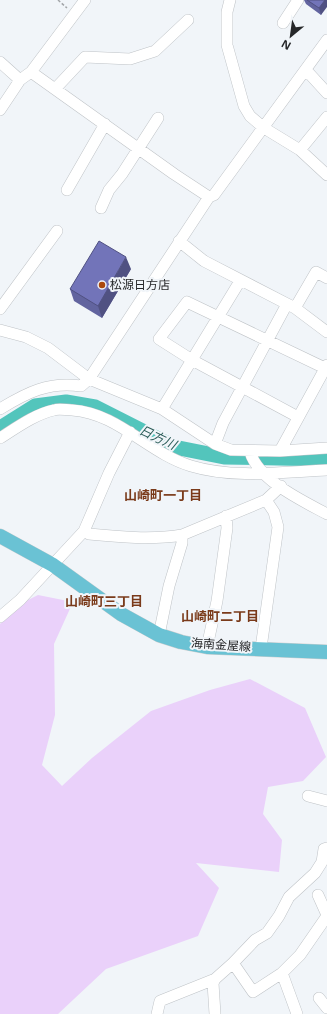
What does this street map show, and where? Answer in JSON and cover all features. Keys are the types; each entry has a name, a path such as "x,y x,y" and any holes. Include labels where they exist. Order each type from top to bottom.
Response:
{"main road":[{"name":"海南金屋線","path":"0,536 53,564 121,614 159,635 181,642 207,647 261,648 327,652"}],"street":[{"path":"0,110 20,80 31,72 85,0"},
{"path":"230,0 227,12 227,45 244,106 250,116 264,128 300,150 327,175"},
{"path":"283,23 298,0"},
{"path":"55,89 85,57 130,59 156,51 188,20"},
{"path":"0,409 24,394 53,386 67,384 81,386 89,379 209,197 214,195 327,40"},
{"path":"0,62 20,80"},
{"path":"306,70 327,93"},
{"path":"31,72 209,197"},
{"path":"300,150 327,117"},
{"path":"101,208 109,190 158,118"},
{"path":"68,190 106,124"},
{"path":"0,309 57,231"},
{"path":"179,241 204,261 291,306 327,332"},
{"path":"215,444 223,423 268,340 316,272 327,278"},
{"path":"162,409 240,280"},
{"path":"280,451 326,368 187,302 158,339 192,360 298,417"},
{"path":"0,330 26,336 48,348 89,379 162,409 215,444 231,450 251,454 327,448"},
{"path":"0,438 31,419 54,409 86,411 110,420 172,458 192,466 222,472 327,470"},
{"path":"0,617 20,600 84,531 109,473 130,432"},
{"path":"251,454 262,471 294,497 327,514"},
{"path":"84,531 90,534 139,537 167,538 182,535 266,500 281,486"},
{"path":"261,648 278,527 274,512 266,500"},
{"path":"207,647 217,601 227,528 226,516"},
{"path":"159,635 169,586 182,544 182,535"},
{"path":"308,796 327,801"},
{"path":"158,1014 160,1001 215,979 255,940 267,933 279,916 289,897 315,873 322,862 324,848 327,848"},
{"path":"233,963 252,992 282,973 300,955 327,916 318,895"},
{"path":"282,973 297,1014"},
{"path":"215,979 213,983 215,1014"},
{"path":"319,998 327,1008"}],"path":[{"path":"58,0 74,13"}],"shaded area":[{"path":"38,595 73,602 54,644 55,715 42,765 62,786 92,758 151,711 210,690 250,679 305,708 326,757 303,781 268,787 263,814 282,840 279,872 196,863 219,888 198,936 106,969 58,1014 0,1014 0,624 18,605"}],"building":[{"path":"307,0 325,0 319,8"},
{"path":"99,241 126,257 98,306 70,289"}],"waterway":[{"name":"日方川","path":"0,428 35,406 66,402 95,407 174,447 224,457 327,459"}],"place":[{"name":"松源日方店","path":"102,285"}],"district":[{"name":"山崎町一丁目","path":"163,495"},
{"name":"山崎町三丁目","path":"104,601"},
{"name":"山崎町二丁目","path":"220,616"}]}
